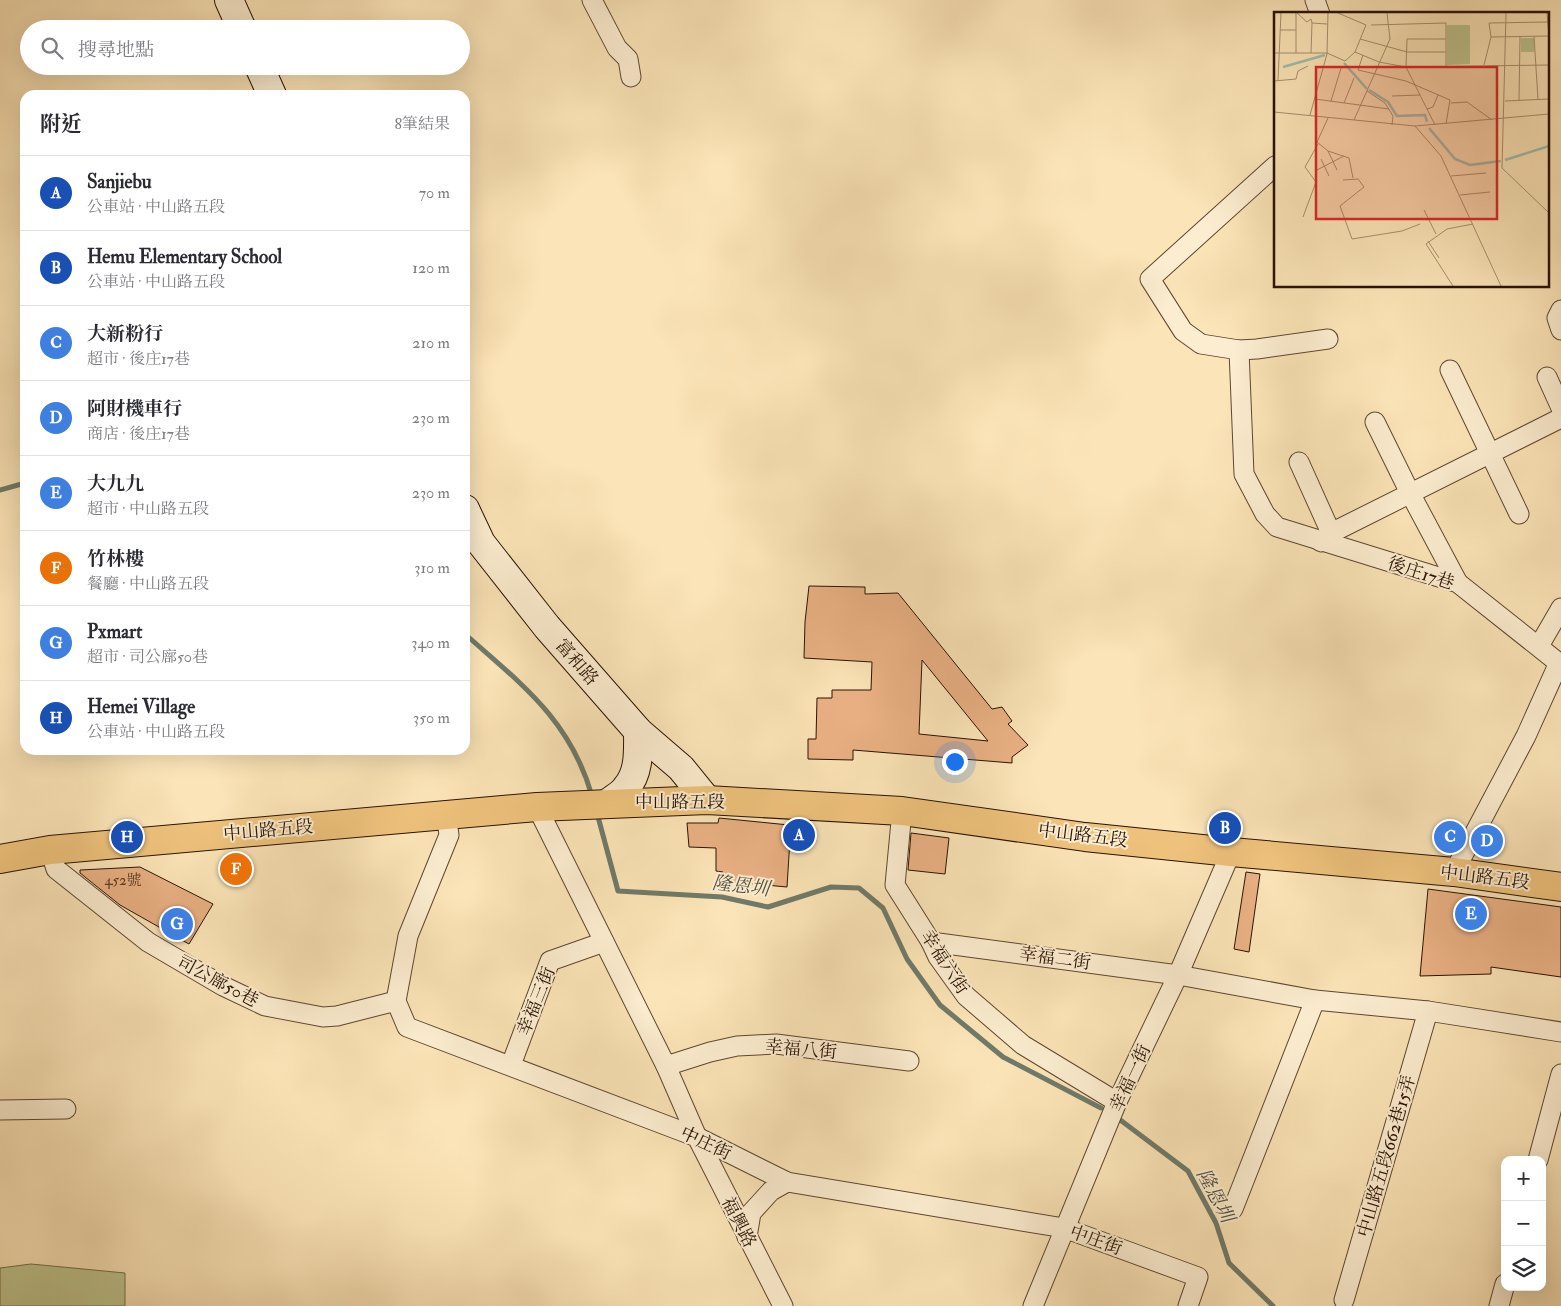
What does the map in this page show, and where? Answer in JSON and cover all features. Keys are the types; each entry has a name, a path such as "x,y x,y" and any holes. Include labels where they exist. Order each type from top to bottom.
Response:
{"main road":[{"name":"中山路五段","path":"0,859 50,850 446,814 606,803 707,800 902,811 1085,837 1454,872 1561,887"}],"street":[{"path":"230,0 238,20"},
{"path":"592,0 616,48 628,59 631,77"},
{"path":"1315,0 1319,12"},
{"path":"263,75 270,90"},
{"path":"1274,167 1150,278 1183,331 1201,344 1239,350 1328,338"},
{"path":"1561,310 1557,318 1561,330"},
{"name":"後庄17巷","path":"1239,350 1244,474 1265,514 1277,527 1326,537 1458,583 1555,660 1557,667 1526,736 1454,872"},
{"path":"1450,370 1519,514"},
{"path":"1547,377 1561,408"},
{"path":"1298,462 1326,537 1561,418"},
{"path":"1375,422 1458,583"},
{"name":"富和路","path":"470,520 481,543 547,627 638,731 681,768 707,800"},
{"path":"1539,646 1561,608"},
{"path":"606,803 627,788 635,771 638,758 638,731"},
{"name":"福興路","path":"537,807 666,1066 697,1137 783,1306"},
{"name":"幸福六街","path":"902,811 895,885 931,942 938,957 966,996 1023,1045 1117,1102"},
{"path":"396,1001 408,936 449,835 446,814"},
{"name":"司公廍50巷","path":"50,850 56,869 148,942 223,986 265,1006 323,1017 337,1016 396,1001"},
{"name":"幸福一街","path":"1033,1306 1117,1102 1178,975 1231,852"},
{"name":"幸福三街","path":"511,1066 550,961 604,942"},
{"name":"幸福二街","path":"931,942 1178,975"},
{"path":"1178,975 1315,1000 1428,1011 1561,1032"},
{"path":"1233,1209 1315,1000"},
{"name":"中庄街","path":"396,1001 407,1027 697,1137 787,1182 1064,1228 1198,1277 1188,1306"},
{"name":"中山路五段662巷15弄","path":"1344,1300 1428,1011"},
{"name":"幸福八街","path":"666,1066 710,1052 737,1046 776,1044 909,1061"},
{"path":"1539,1156 1561,1074"},
{"path":"0,1110 66,1109"},
{"path":"747,1238 751,1213 771,1191 787,1182"},
{"path":"1499,1306 1503,1291"},
{"path":"775,1306 783,1306"}],"green space":[{"path":"31,1264 125,1273 125,1306 0,1306 0,1268"}],"building":[{"path":"809,586 865,587 865,594 898,593 992,709 1002,707 1012,721 1008,724 1028,745 1012,757 1012,763 853,750 853,760 808,759 808,739 816,739 817,698 832,698 832,690 871,690 872,662 804,658","holes":["922,660 988,741 919,734"]},
{"path":"719,818 789,825 787,887 723,881 723,872 716,871 716,848 689,847 687,823 718,823"},
{"path":"911,833 949,838 945,874 908,870"},
{"path":"140,867 213,904 189,944 120,905 80,873 80,870"},
{"path":"1246,872 1260,874 1249,952 1234,949"},
{"path":"1428,889 1561,907 1561,977 1491,967 1491,974 1420,976"}],"waterway":[{"name":"隆恩圳","path":"0,490 20,484"},
{"name":"隆恩圳","path":"470,638 524,687 557,724 571,745 583,769 592,796"},
{"name":"隆恩圳","path":"597,813 618,891 722,897 768,907 831,887 859,888 883,908 907,959 940,1005 1003,1057 1101,1108"},
{"name":"隆恩圳","path":"1115,1116 1188,1171 1216,1223 1229,1263 1273,1306"}],"place":[{"name":"Hemu Elementary School","path":"1225,828"},
{"name":"Sanjiebu","path":"799,835"},
{"name":"Hemei Village","path":"127,837"},
{"name":"大新粉行","path":"1450,837"},
{"name":"阿財機車行","path":"1487,841"},
{"name":"竹林樓","path":"236,869"},
{"name":"大九九","path":"1471,914"},
{"name":"Pxmart","path":"177,924"}]}
